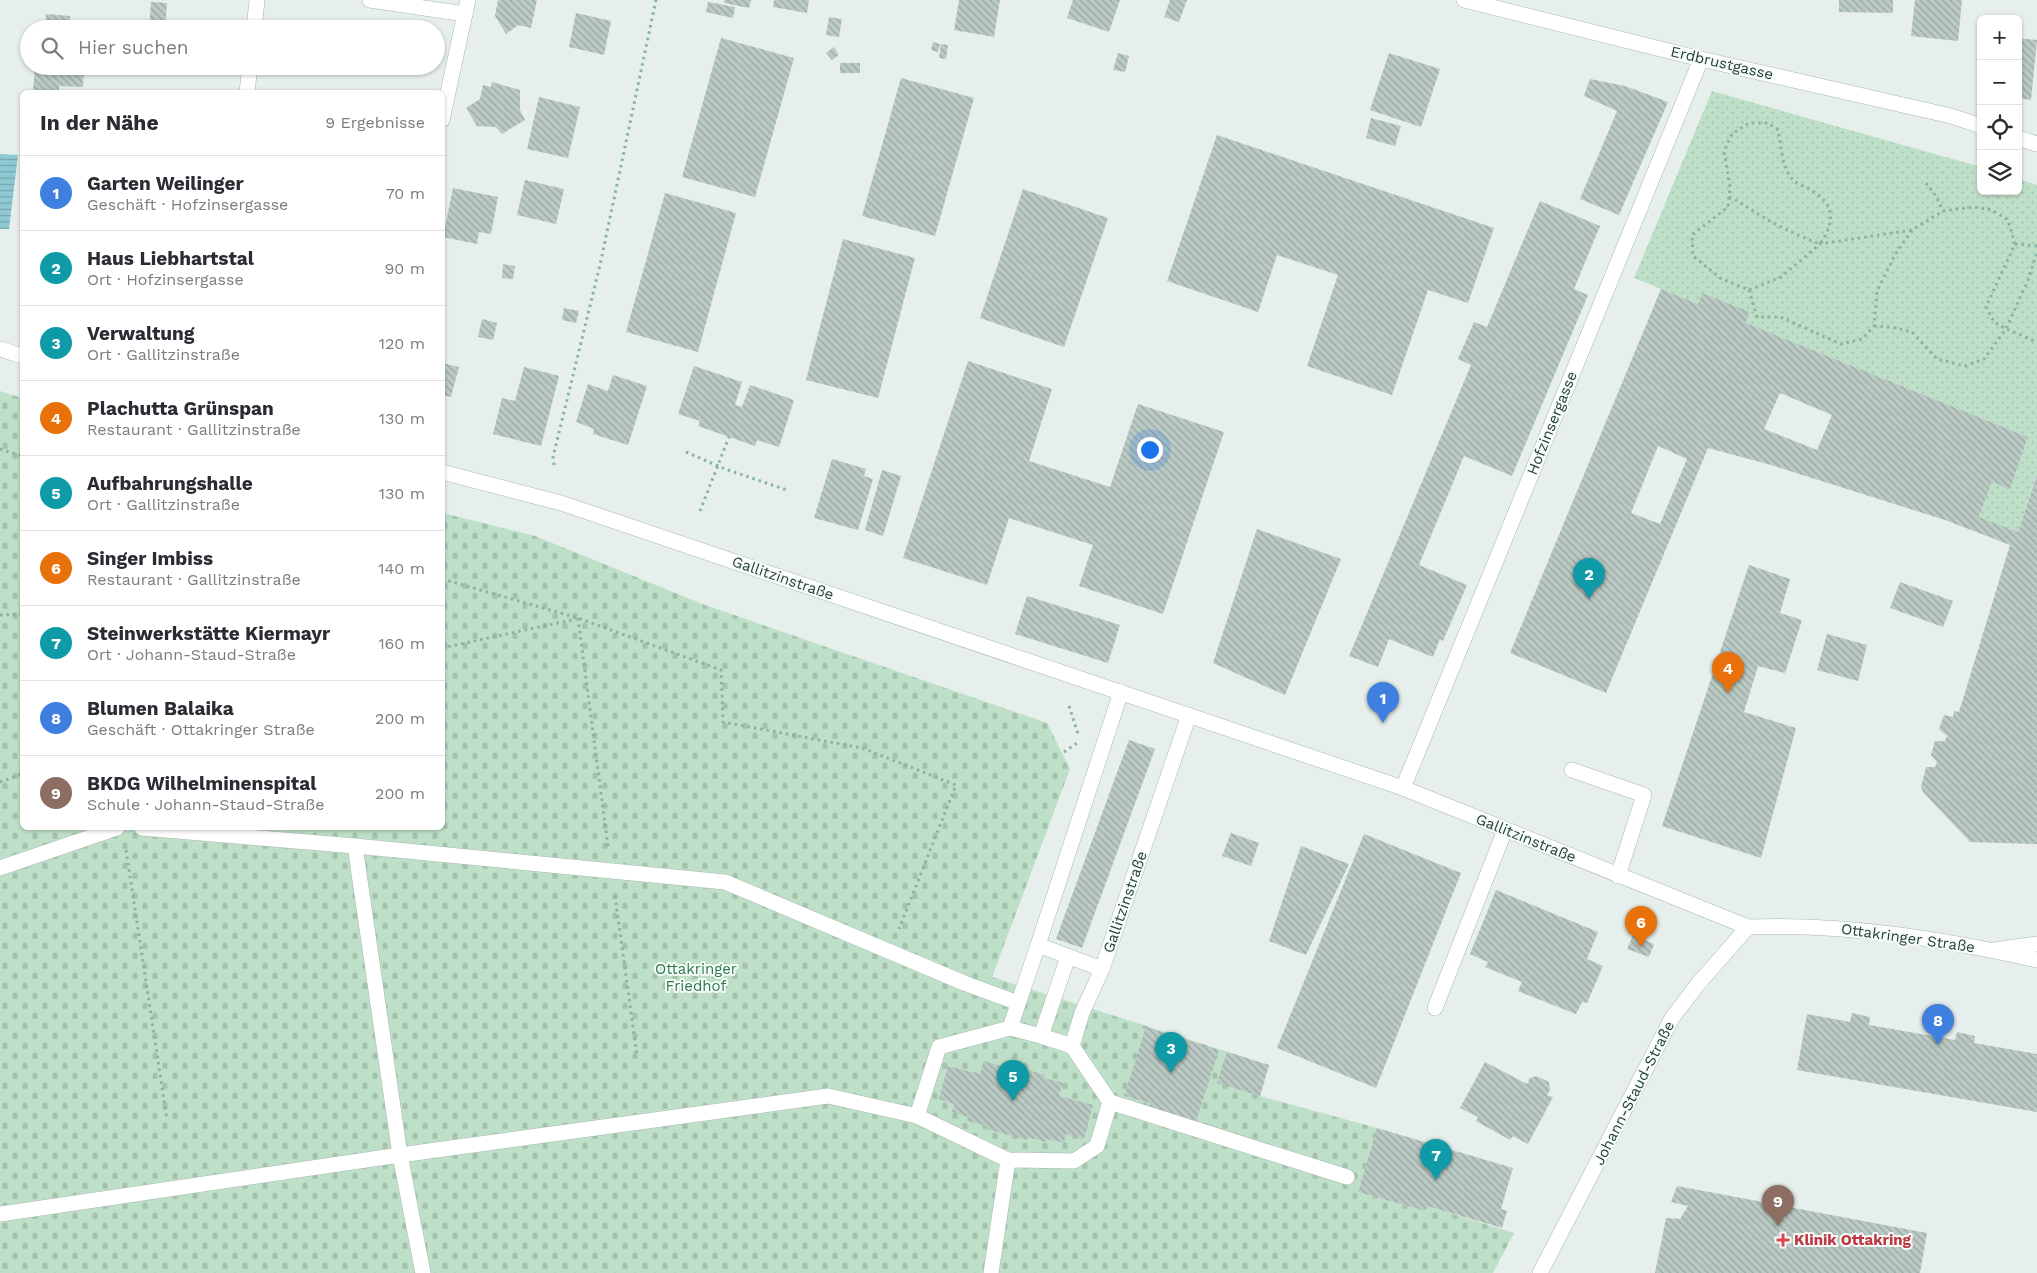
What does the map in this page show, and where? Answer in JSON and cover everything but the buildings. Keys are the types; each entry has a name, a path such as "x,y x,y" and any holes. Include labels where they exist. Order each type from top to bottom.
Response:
{"street":[{"path":"255,20 257,0"},
{"path":"370,0 467,7 445,106"},
{"name":"Erdbrustgasse","path":"1464,0 1702,59 1951,116 1977,125"},
{"name":"Hofzinsergasse","path":"1403,788 1702,59"},
{"path":"247,90 249,75"},
{"path":"2022,139 2037,144"},
{"path":"0,349 20,355"},
{"name":"Gallitzinstraße","path":"445,473 561,503 1403,788 1748,927"},
{"path":"1010,1028 1121,692"},
{"name":"Gallitzinstraße","path":"1038,946 1102,969 1189,715"},
{"path":"1572,770 1644,795 1618,876"},
{"path":"0,868 111,830"},
{"path":"166,830 356,846 725,882 964,983 1018,1003"},
{"path":"1435,1008 1506,830"},
{"path":"356,846 400,1155 423,1273"},
{"name":"Ottakringer Straße","path":"1748,927 1835,928 1908,935 1993,950 2037,944"},
{"name":"Johann-Staud-Straße","path":"1540,1273 1672,1018 1698,984 1748,927"},
{"path":"1993,950 2037,960"},
{"path":"1041,1036 1068,957"},
{"path":"1072,1046 1084,1007 1102,969"},
{"path":"917,1116 939,1047 1010,1028 1072,1046 1110,1102 1347,1177"},
{"path":"0,1214 400,1155 828,1096 917,1116 1008,1160 1074,1161 1097,1146 1110,1102"},
{"path":"991,1273 1008,1160"}],"path":[{"path":"554,465 553,457 600,265 656,0"},
{"path":"1749,123 1768,123 1778,130 1786,168 1792,180 1811,189 1825,200 1830,210 1829,232 1820,244 1781,277 1749,290 1720,278 1692,256 1692,235 1728,207 1729,197 1730,187 1724,151 1732,134 1749,123"},
{"path":"1926,183 1936,196 1943,212"},
{"path":"1729,197 1793,234 1820,244 1912,230 1943,212 1974,207 1992,210 2008,220 2015,244 1986,307 1994,322 2006,330 2037,342"},
{"path":"1749,290 1757,317 1780,317 1841,344 1862,339 1874,326 1877,291 1896,253 1912,230"},
{"path":"2015,244 2037,246"},
{"path":"1874,326 1891,327 1912,332 1937,359 1965,366 1984,359 2006,330 2028,280 2037,252"},
{"path":"700,511 728,437"},
{"path":"0,449 20,455"},
{"path":"686,452 718,464 725,469 787,490"},
{"path":"445,580 578,618 721,670 723,722 862,748 956,785 890,952"},
{"path":"0,615 20,614"},
{"path":"445,647 578,618"},
{"path":"578,618 637,1056"},
{"path":"1064,752 1080,741 1069,706"},
{"path":"0,782 20,775"},
{"path":"126,847 166,1120"}],"green space":[{"path":"1712,91 1977,166 1977,195 2022,195 2022,180 2037,185 2037,474 2018,532 1979,517 1992,482 2010,488 2028,437 1746,323 1750,313 1702,293 1698,304 1634,278"},
{"name":"Ottakringer Friedhof","path":"0,391 20,397 20,830 445,830 445,514 535,536 705,605 1047,723 1070,769 992,977 1269,1065 1260,1096 1377,1128 1358,1192 1425,1211 1427,1206 1514,1233 1493,1273 0,1273"}],"water":[{"path":"0,154 18,155 9,229 0,229"}],"place":[{"name":"Haus Liebhartstal","path":"1589,599"},
{"name":"Plachutta Grünspan","path":"1728,693"},
{"name":"Garten Weilinger","path":"1383,723"},
{"name":"Singer Imbiss","path":"1641,947"},
{"name":"Blumen Balaika","path":"1938,1045"},
{"name":"Verwaltung","path":"1171,1073"},
{"name":"Aufbahrungshalle","path":"1013,1101"},
{"name":"Steinwerkstätte Kiermayr","path":"1436,1180"},
{"name":"BKDG Wilhelminenspital","path":"1778,1226"},
{"name":"Klinik Ottakring","path":"1783,1240"}]}
